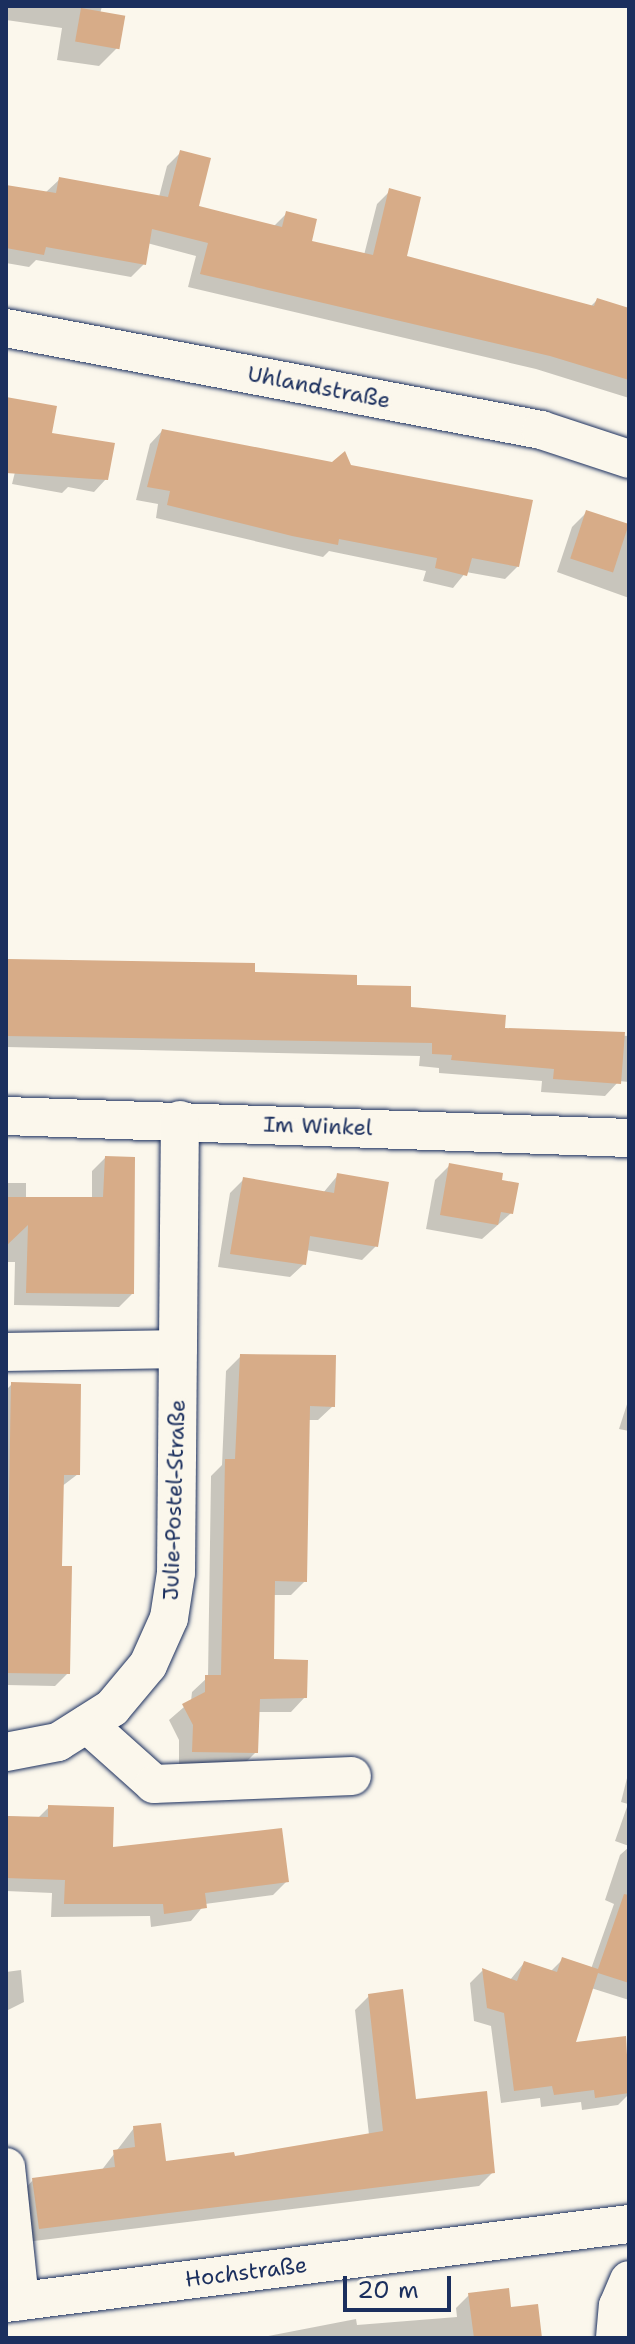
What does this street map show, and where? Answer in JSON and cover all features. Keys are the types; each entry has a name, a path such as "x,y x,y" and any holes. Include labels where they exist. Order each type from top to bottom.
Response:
{"street":[{"name":"Uhlandstraße","path":"6,328 541,430 629,459"},
{"name":"Im Winkel","path":"6,1116 629,1138"},
{"name":"Julie-Postel-Straße","path":"6,1752 58,1742 112,1708 148,1665 169,1618 176,1573 180,1120"},
{"path":"6,1352 178,1349"},
{"path":"87,1724 154,1784 352,1776"},
{"path":"6,2167 13,2302"},
{"name":"Hochstraße","path":"13,2302 629,2224"},
{"path":"615,2338 618,2306 629,2280"}],"building":[{"path":"81,8 125,16 119,49 75,41"},
{"path":"180,150 211,158 199,206 282,227 286,211 317,219 312,241 373,255 389,188 421,197 407,256 594,306 597,298 629,308 629,380 550,356 200,274 208,243 152,229 146,265 46,247 44,255 6,248 6,185 56,193 59,177 168,197"},
{"path":"6,397 57,406 52,433 115,443 108,480 6,473"},
{"path":"162,429 332,462 345,451 351,465 533,500 519,567 472,558 467,576 435,568 437,558 339,539 338,545 292,536 167,505 170,491 147,487"},
{"path":"586,510 629,524 613,572 570,559"},
{"path":"8,959 255,963 255,972 357,975 357,985 411,986 411,1007 506,1015 505,1028 625,1032 621,1084 553,1079 554,1069 451,1060 452,1055 432,1054 432,1043 6,1036"},
{"path":"105,1156 135,1157 134,1294 26,1293 28,1225 6,1246 6,1197 103,1197"},
{"path":"449,1163 503,1173 502,1180 519,1183 513,1214 501,1212 498,1225 440,1215"},
{"path":"337,1173 389,1182 378,1247 310,1236 306,1265 230,1254 243,1177 334,1193"},
{"path":"240,1354 336,1355 335,1407 310,1406 307,1582 275,1581 274,1659 308,1660 307,1698 260,1699 258,1753 192,1752 193,1725 182,1704 205,1692 205,1675 221,1675 225,1459 235,1459"},
{"path":"11,1382 81,1384 80,1475 64,1475 62,1566 72,1566 70,1674 6,1673"},
{"path":"48,1805 114,1807 113,1847 282,1828 289,1882 205,1893 207,1908 164,1914 163,1904 64,1904 65,1880 6,1878 6,1816 48,1817"},
{"path":"624,1894 629,1895 629,1983 598,1973 576,2042 626,2036 629,2093 595,2098 594,2090 554,2095 552,2086 514,2091 504,2013 487,2008 482,1968 517,1981 524,1961 557,1972 562,1957 598,1969"},
{"path":"403,1989 416,2099 487,2091 495,2173 39,2229 32,2178 115,2167 113,2150 135,2147 133,2126 161,2123 166,2161 234,2152 235,2156 383,2131 368,1994"},
{"path":"509,2288 511,2307 538,2304 542,2338 474,2338 468,2293"}]}
